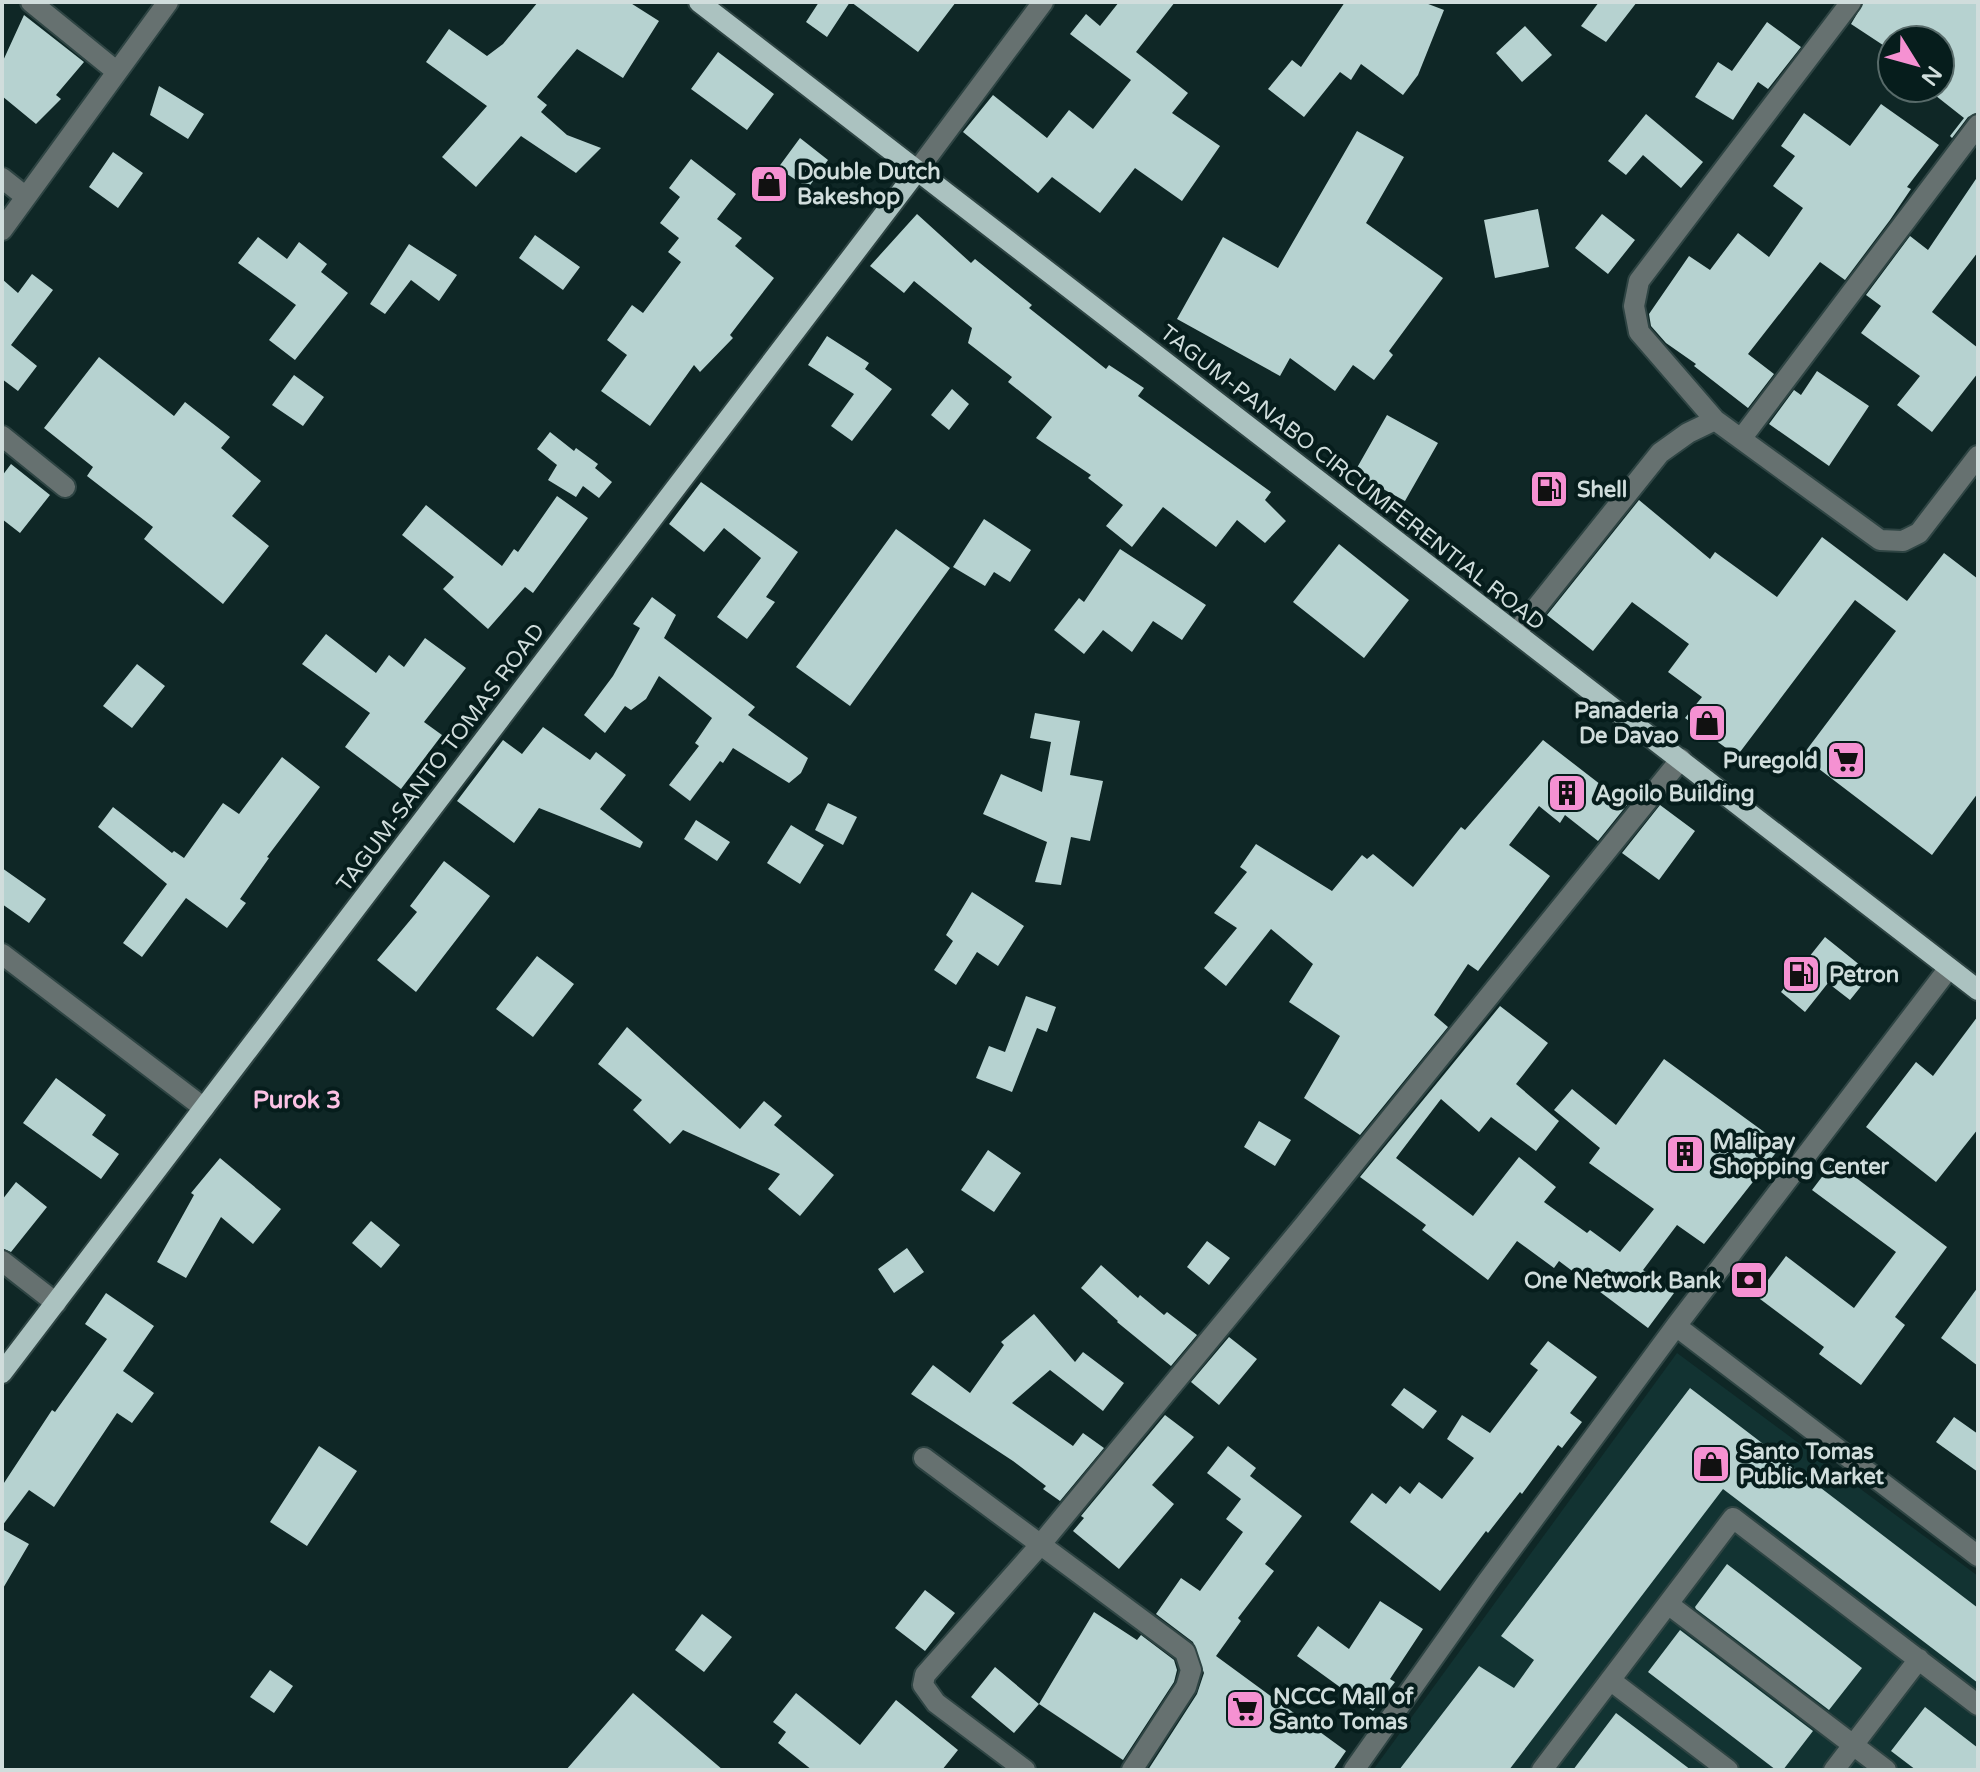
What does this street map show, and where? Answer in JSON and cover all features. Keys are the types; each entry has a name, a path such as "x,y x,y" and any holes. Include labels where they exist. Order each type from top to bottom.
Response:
{"main road":[{"name":"TAGUM-PANABO CIRCUMFERENTIAL ROAD","path":"699,2 1978,990"},
{"name":"TAGUM-SANTO TOMAS ROAD","path":"2,1373 917,171"}],"street":[{"path":"31,2 116,71"},
{"path":"2,230 168,2"},
{"path":"917,171 1043,2"},
{"path":"1851,2 1639,281 1634,306 1639,332 1715,420 1880,540 1895,541 1919,533 1978,456"},
{"path":"1741,439 1978,125"},
{"path":"2,178 26,197"},
{"path":"1516,633 1660,453 1688,433 1715,420"},
{"path":"2,436 65,487"},
{"path":"1025,1770 936,1703 923,1685 925,1675 1041,1544 1295,1237 1681,759"},
{"path":"2,954 204,1108"},
{"path":"1354,1770 1487,1582 1676,1326 1949,968"},
{"path":"2,1261 56,1303"},
{"path":"1676,1326 1978,1556"},
{"path":"924,1458 1185,1652 1191,1670 1186,1687 1132,1770"},
{"path":"1542,1770 1733,1518 1978,1705"},
{"path":"1668,1604 1886,1770"},
{"path":"1834,1770 1919,1659"},
{"path":"1610,1680 1728,1770"}],"shaded area":[{"name":"Santo Tomas Public Market","path":"1677,1353 1978,1576 1978,1770 1373,1770"}],"building":[{"path":"538,2 629,2 659,21 623,78 577,49 537,97 547,105 541,112 567,135 601,148 576,173 521,136 476,187 442,157 487,106 426,62 449,29 487,56 503,44"},
{"path":"819,2 850,2 827,37 806,22"},
{"path":"851,2 956,2 918,52"},
{"path":"1119,2 1175,2 1136,52 1188,93 1172,113 1220,146 1182,201 1135,168 1100,213 1052,177 1038,193 963,132 993,95 1047,138 1069,110 1093,129 1131,80 1070,34 1086,14 1100,26"},
{"path":"1345,2 1423,2 1444,10 1418,75 1403,95 1361,64 1351,80 1340,72 1304,117 1268,89 1292,60 1301,67"},
{"path":"1599,2 1637,2 1606,42 1581,26"},
{"path":"1864,2 1978,2 1978,112 1968,117 1952,138 1950,136 1964,118 1946,104 1956,104 1956,24 1876,24 1876,40 1851,24"},
{"path":"24,15 84,62 56,95 61,99 36,124 2,96 2,63"},
{"path":"1767,22 1801,47 1768,89 1758,82 1733,120 1695,97 1718,62 1732,71"},
{"path":"1525,26 1552,55 1522,82 1496,53"},
{"path":"718,52 774,94 747,130 691,89"},
{"path":"159,86 204,114 188,139 150,115"},
{"path":"1881,104 1939,145 1907,187 1911,189 1890,220 1845,280 1820,262 1748,354 1774,374 1748,408 1666,343 1651,326 1649,314 1689,256 1710,270 1738,233 1769,257 1803,208 1773,186 1795,156 1781,146 1804,113 1850,146"},
{"path":"1646,114 1703,162 1681,188 1643,155 1626,175 1608,161"},
{"path":"1357,131 1404,157 1366,223 1443,278 1389,351 1393,355 1374,380 1353,365 1335,391 1290,358 1280,376 1177,319 1223,237 1278,268"},
{"path":"800,138 828,160 808,188 778,168"},
{"path":"113,152 143,173 118,208 89,187"},
{"path":"691,159 736,194 717,219 742,238 735,246 774,278 730,335 733,338 700,372 694,365 650,426 601,391 627,355 607,340 632,305 643,313 681,262 668,252 679,238 660,223 680,197 669,188"},
{"path":"1978,176 1978,252 1932,312 1978,348 1978,373 1932,432 1897,405 1920,376 1861,333 1881,306 1866,295 1910,236 1928,250"},
{"path":"1538,209 1549,267 1495,278 1484,220"},
{"path":"917,214 971,263 975,259 1032,305 1029,308 1106,369 1109,365 1144,388 1138,396 1271,492 1265,500 1286,521 1265,543 1237,520 1216,547 1163,507 1132,547 1106,526 1123,505 1088,478 1091,475 1036,438 1052,417 1008,382 1012,377 968,343 972,328 914,281 904,293 870,266"},
{"path":"1602,214 1635,240 1608,274 1575,248"},
{"path":"535,235 580,267 563,290 519,258"},
{"path":"258,237 287,259 299,242 327,264 321,272 348,293 295,360 269,340 296,305 238,263"},
{"path":"409,244 457,275 439,301 411,280 385,314 370,304"},
{"path":"32,274 53,290 11,345 37,366 18,391 2,379 2,279 18,293"},
{"path":"827,336 869,363 865,369 892,389 852,441 831,426 854,394 808,365"},
{"path":"99,357 174,416 185,402 230,437 221,448 261,481 232,516 269,546 223,604 144,539 153,527 87,476 93,467 44,428"},
{"path":"1817,371 1869,406 1829,466 1769,424 1794,390 1801,395"},
{"path":"294,375 324,397 303,426 272,405"},
{"path":"952,389 969,404 949,430 931,415"},
{"path":"1387,415 1438,443 1405,501 1354,473"},
{"path":"550,432 574,451 576,448 598,464 595,468 612,482 599,498 583,486 576,497 548,480 557,465 537,449"},
{"path":"11,464 50,495 20,533 2,519 2,476"},
{"path":"701,482 798,552 766,597 775,602 747,639 717,617 761,558 724,528 704,552 669,524"},
{"path":"557,496 588,518 533,593 525,587 488,629 443,589 454,577 402,535 426,505 502,566 514,549 518,552"},
{"path":"1639,500 1710,559 1715,552 1777,597 1822,537 1907,601 1944,553 1978,579 1978,793 1932,855 1802,756 1896,631 1855,600 1737,756 1685,718 1702,697 1668,672 1689,644 1632,602 1593,651 1547,615"},
{"path":"984,519 1031,550 1010,582 994,572 985,586 953,567"},
{"path":"896,529 950,568 850,706 796,667"},
{"path":"1339,544 1409,600 1364,658 1293,602"},
{"path":"1120,549 1206,605 1182,640 1153,621 1132,652 1103,630 1084,654 1054,630 1079,598 1084,602"},
{"path":"652,597 676,615 664,638 755,707 748,715 808,758 801,773 789,783 733,748 690,801 669,785 699,746 695,743 712,718 659,676 646,699 631,710 625,706 605,733 584,715 613,676 640,628 633,624"},
{"path":"326,634 376,673 389,655 404,667 425,638 466,668 424,722 442,735 401,789 345,747 370,713 302,664"},
{"path":"137,664 165,686 132,728 103,706"},
{"path":"1035,713 1080,721 1070,775 1103,781 1090,841 1071,837 1061,885 1035,882 1047,842 983,814 1001,774 1042,792 1051,742 1030,738"},
{"path":"543,727 590,760 596,752 626,775 600,809 643,842 640,848 539,808 514,843 457,801 503,740 522,754"},
{"path":"1543,740 1627,805 1598,841 1565,815 1560,823 1539,806 1509,845 1550,876 1478,971 1468,964 1434,1015 1448,1027 1360,1135 1304,1098 1340,1036 1289,1002 1313,964 1271,929 1226,986 1204,968 1237,928 1214,913 1247,872 1240,867 1256,844 1332,891 1362,855 1367,859 1373,854 1413,887 1461,827 1465,830"},
{"path":"282,757 320,787 267,857 240,899 246,903 227,928 186,898 142,957 123,943 167,884 98,827 113,807 172,853 174,851 184,858 223,803 239,814"},
{"path":"828,803 857,817 843,845 815,830"},
{"path":"1660,805 1695,831 1659,880 1622,853"},
{"path":"696,820 730,842 717,861 684,839"},
{"path":"791,825 824,845 800,884 767,863"},
{"path":"444,861 490,896 416,992 377,960 417,912 410,906"},
{"path":"2,868 46,899 29,923 2,904"},
{"path":"972,892 1024,926 998,966 977,952 956,985 934,970 953,941 946,935"},
{"path":"1825,937 1871,974 1850,1000 1828,983 1805,1012 1781,992"},
{"path":"537,956 574,984 533,1037 496,1009"},
{"path":"1026,996 1056,1007 1047,1032 1037,1028 1012,1092 976,1078 989,1046 1005,1052"},
{"path":"1500,1006 1548,1043 1516,1084 1559,1121 1536,1151 1491,1117 1479,1132 1441,1099 1396,1158 1473,1216 1519,1157 1556,1187 1544,1202 1620,1252 1654,1209 1589,1163 1600,1148 1554,1110 1572,1089 1616,1125 1664,1059 1782,1145 1704,1244 1677,1225 1643,1270 1674,1293 1648,1328 1559,1261 1554,1268 1517,1241 1488,1280 1422,1230 1426,1225 1360,1177"},
{"path":"1978,1016 1978,1129 1936,1182 1866,1127 1916,1062 1933,1076"},
{"path":"627,1027 740,1129 764,1101 782,1116 774,1125 834,1175 800,1216 768,1189 780,1174 683,1130 670,1144 633,1110 642,1100 598,1064"},
{"path":"56,1078 106,1115 92,1135 119,1154 101,1179 23,1123"},
{"path":"1259,1121 1291,1140 1275,1166 1244,1147"},
{"path":"988,1150 1021,1173 994,1212 961,1190"},
{"path":"220,1158 281,1209 253,1244 221,1217 186,1278 157,1262 194,1195 191,1193"},
{"path":"1834,1161 1947,1247 1895,1317 1905,1325 1861,1385 1819,1354 1824,1347 1756,1296 1786,1256 1854,1308 1896,1252 1812,1190"},
{"path":"16,1182 47,1207 11,1252 2,1248 2,1200"},
{"path":"371,1221 400,1245 381,1268 352,1243"},
{"path":"1207,1241 1230,1258 1209,1285 1187,1267"},
{"path":"907,1248 924,1272 894,1293 878,1269"},
{"path":"1101,1265 1138,1298 1140,1295 1164,1315 1167,1312 1197,1335 1171,1366 1081,1288"},
{"path":"1978,1287 1978,1366 1941,1338"},
{"path":"106,1293 154,1326 123,1371 154,1393 132,1423 117,1413 54,1507 29,1490 2,1526 2,1486 52,1410 55,1412 107,1339 85,1324"},
{"path":"1034,1314 1075,1362 1083,1352 1124,1383 1103,1411 1050,1370 1012,1403 1073,1446 1083,1433 1104,1448 1060,1501 1013,1461 911,1394 933,1365 970,1393 1004,1345 1001,1342"},
{"path":"1229,1337 1257,1359 1219,1405 1191,1382"},
{"path":"1548,1341 1597,1377 1570,1413 1582,1422 1562,1448 1558,1445 1522,1494 1520,1492 1488,1533 1486,1531 1440,1591 1350,1522 1372,1493 1386,1504 1400,1486 1410,1494 1419,1482 1442,1499 1474,1458 1447,1439 1462,1415 1490,1433 1538,1370 1530,1364"},
{"path":"1404,1388 1437,1411 1423,1429 1391,1405"},
{"path":"1690,1388 1978,1608 1978,1683 1723,1489 1509,1770 1399,1770 1479,1666 1514,1688 1534,1660 1501,1636"},
{"path":"1165,1415 1194,1437 1152,1485 1174,1504 1119,1569 1073,1531 1084,1518 1081,1516"},
{"path":"1954,1417 1978,1434 1978,1472 1936,1442"},
{"path":"319,1446 357,1471 307,1546 270,1522"},
{"path":"1228,1446 1256,1468 1250,1476 1302,1516 1265,1564 1274,1571 1238,1618 1241,1621 1216,1656 1346,1751 1333,1770 1148,1770 1197,1694 1204,1673 1193,1642 1156,1614 1181,1578 1200,1591 1243,1532 1226,1519 1241,1499 1207,1473"},
{"path":"2,1529 29,1544 2,1590"},
{"path":"1727,1564 1862,1668 1829,1710 1696,1609"},
{"path":"925,1590 955,1613 925,1651 895,1628"},
{"path":"1380,1601 1423,1629 1390,1679 1395,1682 1373,1711 1297,1656 1318,1626 1349,1649"},
{"path":"1094,1612 1137,1640 1141,1635 1174,1660 1177,1670 1174,1682 1123,1760 1039,1704"},
{"path":"702,1614 732,1637 704,1672 675,1650"},
{"path":"1680,1630 1813,1731 1783,1770 1776,1770 1648,1672"},
{"path":"995,1667 1039,1704 1014,1733 971,1697"},
{"path":"270,1670 293,1686 274,1713 250,1697"},
{"path":"633,1693 723,1770 566,1770"},
{"path":"796,1693 860,1745 896,1700 958,1750 942,1770 812,1770 778,1743 786,1732 773,1722"},
{"path":"1925,1707 1978,1748 1978,1770 1916,1770 1891,1751"},
{"path":"1616,1713 1691,1770 1573,1770"}],"place":[{"name":"Double Dutch Bakeshop","path":"769,184"},
{"name":"Shell","path":"1549,489"},
{"name":"Panaderia De Davao","path":"1707,723"},
{"name":"Puregold","path":"1846,760"},
{"name":"Agoilo Building","path":"1567,793"},
{"name":"Petron","path":"1801,974"},
{"name":"Malipay Shopping Center","path":"1685,1154"},
{"name":"One Network Bank","path":"1749,1280"},
{"name":"Santo Tomas Public Market","path":"1711,1464"},
{"name":"NCCC Mall of Santo Tomas","path":"1245,1709"}],"district":[{"name":"Purok 3","path":"297,1100"}]}
